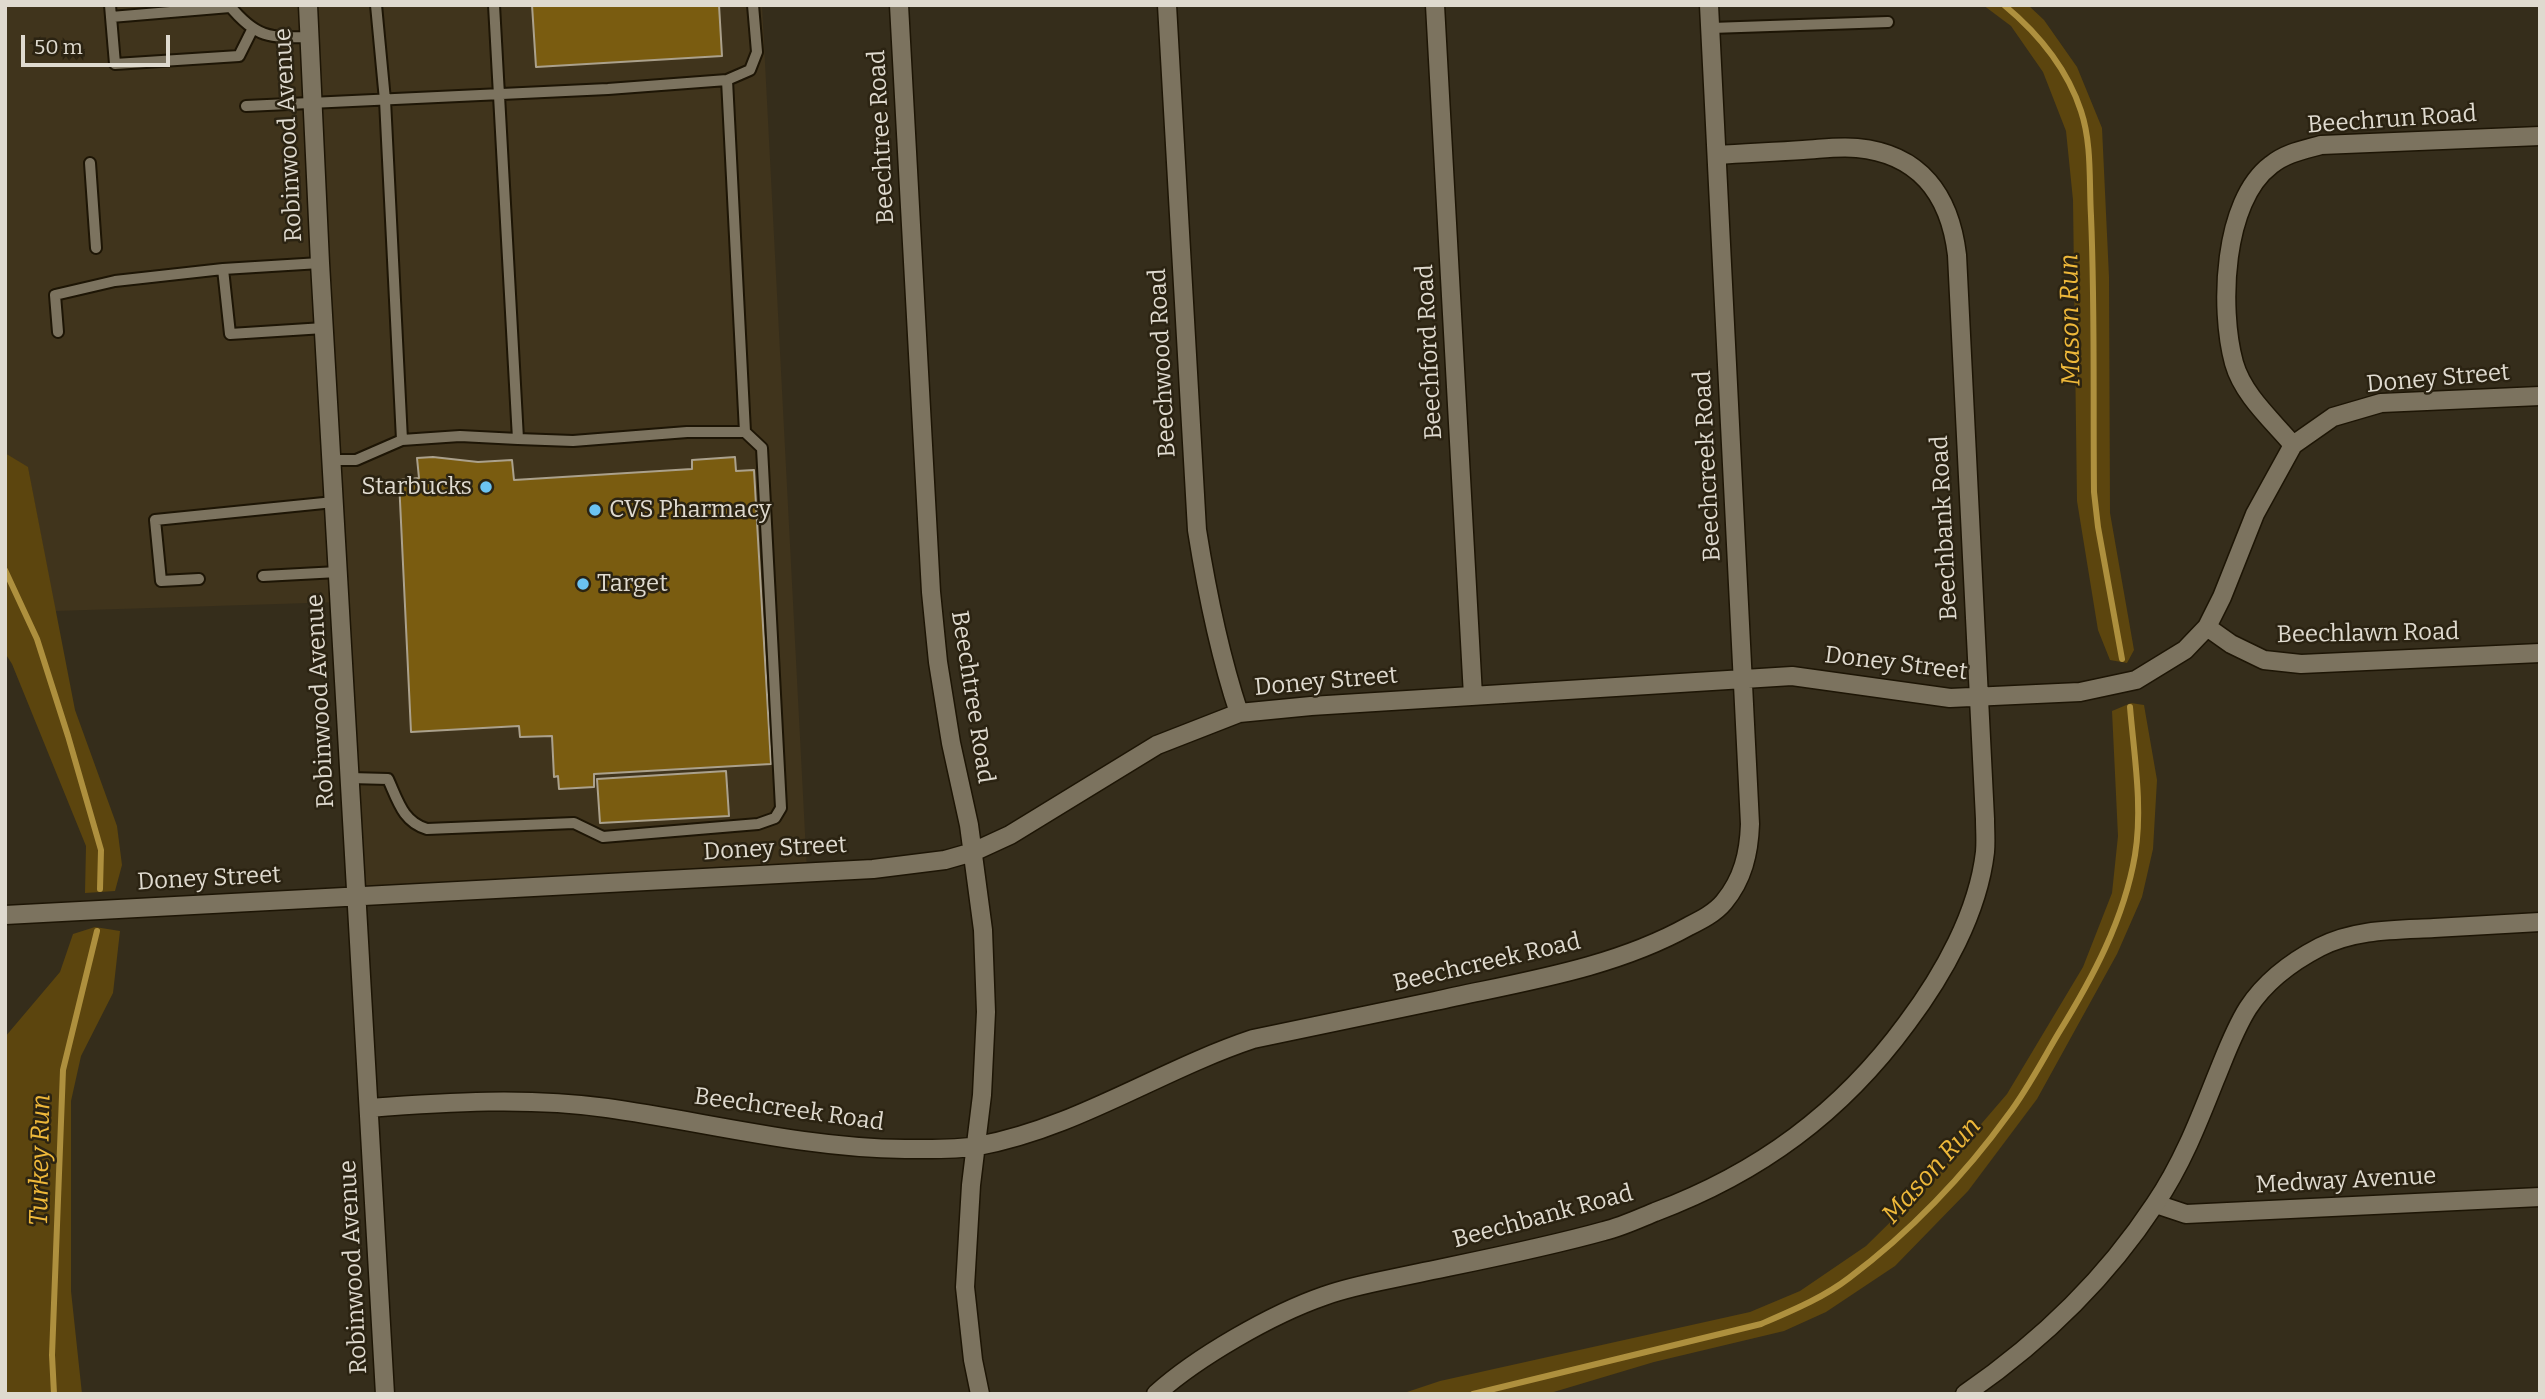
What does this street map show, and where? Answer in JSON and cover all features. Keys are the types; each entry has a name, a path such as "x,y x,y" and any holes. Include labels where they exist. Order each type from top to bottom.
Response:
{"street":[{"name":"Robinwood Avenue","path":"308,5 320,263 385,1394"},
{"name":"Beechtree Road","path":"899,5 931,592 938,662 973,852 983,930 986,1012 982,1095 971,1185 965,1287 973,1360 980,1394"},
{"name":"Beechwood Road","path":"1167,5 1197,530 1207,593 1223,664 1239,713"},
{"name":"Beechford Road","path":"1435,5 1473,696"},
{"name":"Beechcreek Road","path":"369,1108 470,1102 540,1103 603,1108 758,1135 862,1149 976,1146 1013,1138 1068,1120 1214,1052 1253,1039 1538,979 1637,952 1703,918 1722,904 1744,867 1749,845 1709,5"},
{"name":"Beechrun Road","path":"2293,446 2246,390 2234,363 2227,297 2229,255 2239,209 2250,186 2270,165 2292,152 2321,145 2540,136"},
{"name":"Beechbank Road","path":"1156,1394 1217,1349 1266,1322 1324,1296 1608,1230 1697,1196 1766,1159 1805,1130 1867,1073 1920,1006 1964,926 1978,885 1985,852 1954,230 1941,198 1913,167 1873,150 1838,148 1717,155"},
{"name":"Doney Street","path":"5,915 873,869 945,860 973,852 1010,835 1157,745 1239,713 1792,676 1950,698 2080,692 2136,680 2185,650 2207,627 2255,514 2293,446 2333,417 2381,403 2540,396"},
{"name":"Beechlawn Road","path":"2207,627 2231,644 2264,660 2301,664 2540,653"},
{"path":"1965,1394 2005,1366 2056,1321 2107,1268 2156,1204 2190,1144 2230,1043 2248,1008 2266,985 2289,966 2321,946 2349,935 2380,930 2540,922"},
{"name":"Medway Avenue","path":"2156,1204 2186,1213 2540,1197"}],"lane":[{"path":"376,5 385,100 402,440"},
{"path":"494,5 517,439"},
{"path":"246,106 727,80 750,70 757,52 753,5"},
{"path":"252,30 239,56 115,64 111,11 229,6 252,30 278,38 310,37"},
{"path":"1710,28 1888,22"},
{"path":"351,778 388,779 401,808 414,825 427,829 574,823 603,837 758,824 775,818 781,808 762,449 745,432 727,80"},
{"path":"90,163 96,248"},
{"path":"58,332 55,295 114,281 223,269 320,263"},
{"path":"223,269 230,334 324,328"},
{"path":"332,460 356,460 402,440 460,436 573,442 687,432 745,432"},
{"path":"199,579 160,581 155,520 334,502"},
{"path":"263,576 338,572"}],"shaded area":[{"path":"5,5 762,5 807,872 359,893 341,602 55,611 28,468 5,453"},
{"path":"1983,5 2028,5 2044,20 2077,67 2102,128 2109,277 2110,513 2134,650 2127,663 2110,660 2098,630 2077,501 2073,200 2066,131 2043,72 2011,26"},
{"path":"5,453 28,467 75,710 117,826 122,865 115,891 85,893 86,846 12,664 5,653"},
{"path":"2131,703 2144,705 2157,780 2153,849 2142,897 2117,954 2037,1099 1968,1191 1895,1266 1826,1312 1784,1331 1654,1362 1547,1394 1401,1394 1440,1381 1750,1312 1800,1291 1866,1246 1933,1180 2007,1094 2083,967 2112,893 2118,836 2112,711"},
{"path":"95,927 120,931 113,993 81,1056 71,1101 71,1291 82,1394 5,1394 5,1037 60,972 73,934"}],"building":[{"path":"532,5 719,5 722,56 536,67"},
{"name":"Target","path":"735,457 736,471 754,470 771,764 594,774 594,787 559,789 558,776 554,777 552,736 520,737 519,726 411,732 399,480 419,478 417,458 478,462 512,460 514,480 692,469 692,460"},
{"path":"726,771 729,816 600,823 597,779"}],"waterway":[{"name":"Mason Run","path":"2004,5 2029,28 2060,66 2075,95 2085,124 2093,285 2094,492 2122,659"},
{"name":"Turkey Run","path":"5,570 37,639 68,736 101,850 100,889"},
{"name":"Mason Run","path":"1473,1394 1761,1324 1807,1304 1839,1285 1893,1242 1935,1202 1955,1181 2022,1096 2083,992 2115,926 2130,879 2137,837 2137,781 2130,707"},
{"name":"Turkey Run","path":"54,1394 52,1355 63,1070 97,931"}],"place":[{"name":"Starbucks","path":"486,487"},
{"name":"CVS Pharmacy","path":"595,510"},
{"name":"Target","path":"583,584"}]}
